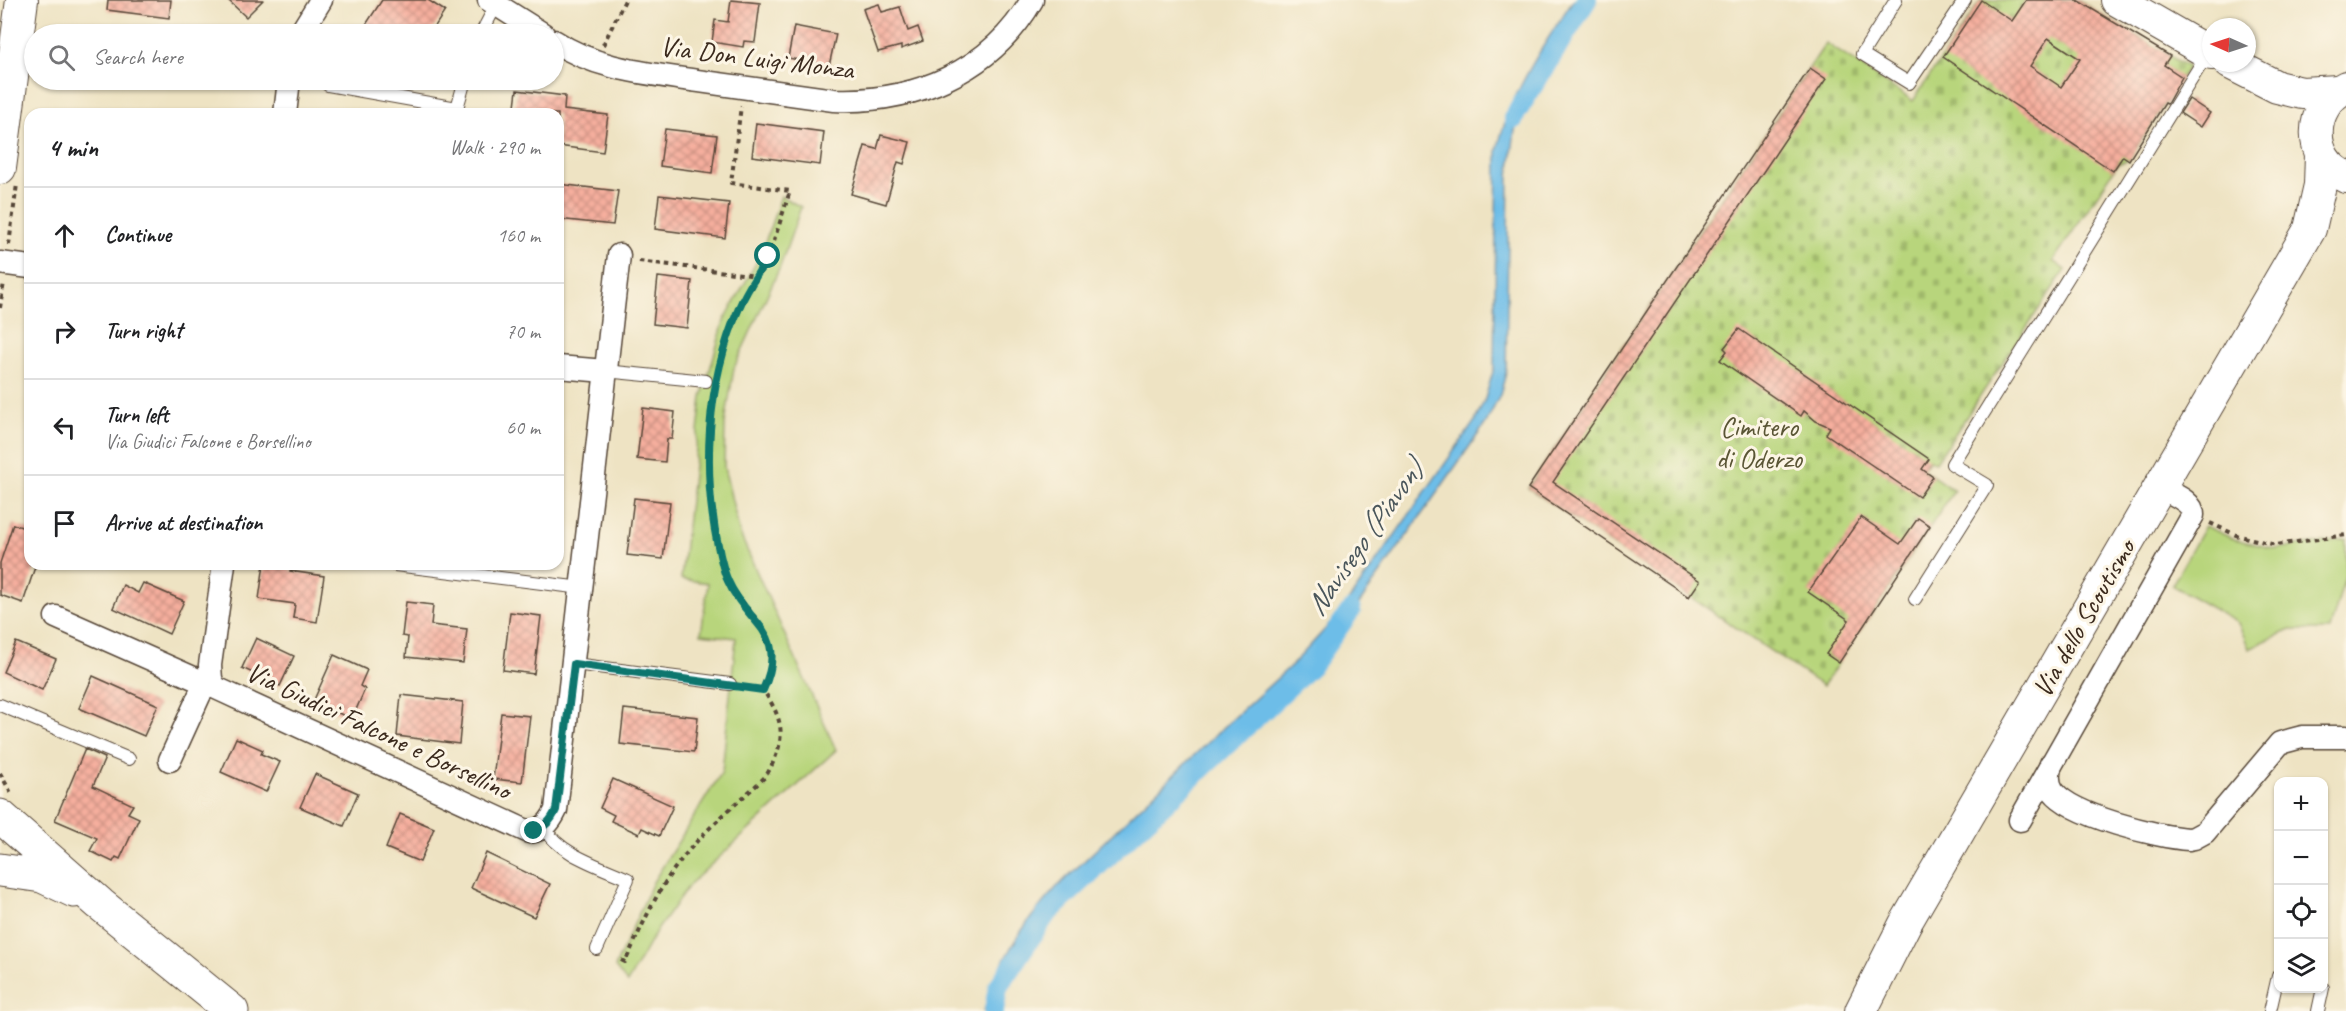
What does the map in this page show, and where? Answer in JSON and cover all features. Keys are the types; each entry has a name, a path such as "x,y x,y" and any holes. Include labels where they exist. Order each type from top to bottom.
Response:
{"main road":[{"path":"0,816 0,833"},
{"path":"0,816 100,903 232,1011"},
{"path":"0,870 42,876 100,903"}],"street":[{"path":"0,168 22,0"},
{"path":"306,24 321,0"},
{"name":"Via Don Luigi Monza","path":"564,48 594,62 641,72 834,100 858,101 884,98 947,80 974,64 1014,26 1032,0"},
{"path":"2117,0 2202,48"},
{"path":"493,2 527,24"},
{"path":"2247,72 2277,87 2302,93 2342,89"},
{"path":"2277,87 2319,140 2329,166 2346,177"},
{"path":"2319,140 2320,112 2328,100 2342,89"},
{"path":"286,108 288,90"},
{"name":"Via dello Scoutismo","path":"1861,1011 1905,924 2310,228 2320,185 2319,140"},
{"name":"Via dello Scoutismo","path":"2310,228 2346,196"},
{"path":"544,827 552,820 556,810 605,371 629,258"},
{"path":"2,268 24,267"},
{"path":"564,368 605,371"},
{"path":"2020,820 2193,515 2193,510 2187,502 2159,488"},
{"path":"170,760 200,694 211,680 210,665 223,570"},
{"name":"Via Giudici Falcone e Borsellino","path":"56,617 198,680 211,680 216,688 529,832 544,827"},
{"path":"2051,764 2048,774 2053,791 2060,797 2097,817 2117,824 2189,839 2205,832 2280,744 2286,740 2302,737 2346,738"}],"lane":[{"path":"1896,0 1862,54 1909,83 1965,0"},
{"path":"485,24 493,2"},
{"path":"1915,599 1987,485 1952,464 2206,72"},
{"path":"354,90 447,108"},
{"path":"462,108 464,90"},
{"path":"605,371 713,383"},
{"path":"436,570 582,588"},
{"path":"574,664 730,684"},
{"path":"0,705 129,759"},
{"path":"544,827 549,837 564,849 628,879 597,949"},
{"path":"2270,1011 2274,993"},
{"path":"2318,1011 2322,993"}],"path":[{"path":"594,62 625,0"},
{"path":"743,87 731,183 790,191 768,256 740,306 713,383 710,472 715,527 728,582 769,640 771,663 763,690"},
{"path":"629,258 757,276"},
{"path":"0,308 2,268"},
{"path":"2193,515 2236,535 2276,545 2346,535"},
{"path":"730,684 752,690 763,690"},
{"path":"621,960 625,962 658,894 677,864 766,776 773,765 780,746 781,722 763,690"}],"green space":[{"name":"Cimitero di Oderzo","path":"1981,0 2077,0 2188,67 2129,160 2118,164 2053,261 2065,270 1936,462 1929,460 1923,469 1954,491 1823,686 1528,488 1826,43 1913,101"},
{"path":"781,196 801,207 780,267 734,368 725,423 724,467 740,534 836,750 690,884 655,933 627,983 615,967 653,882 722,772 736,638 701,634 708,583 681,579 702,397 724,321 761,254"},
{"path":"2205,526 2234,539 2276,549 2346,539 2346,573 2330,630 2290,630 2249,648 2238,623 2172,585"}],"water":[{"path":"1573,0 1591,0 1531,86 1520,110 1515,130 1509,176 1506,373 1500,395 1486,423 1354,611 1284,688 1041,917 1008,973 996,1011 984,1011 1012,945 1043,902 1211,739 1295,662 1340,613 1475,421 1485,399 1494,368 1497,151 1502,130 1518,91 1538,54"}],"building":[{"path":"108,0 171,0 169,18 107,10"},
{"path":"228,0 263,0 246,17"},
{"path":"382,0 428,0 445,11 437,24 366,24"},
{"path":"731,0 760,3 755,42 744,41 743,47 712,42 715,20 728,22"},
{"path":"1981,0 2012,21 2026,0 2077,0 2170,56 2164,65 2182,77 2167,104 2165,103 2129,160 2123,156 2113,171 1943,57","holes":["2048,38 2080,59 2061,87 2030,66"]},
{"path":"879,4 882,12 900,7 908,31 918,27 923,41 901,49 901,46 878,52 863,9"},
{"path":"794,26 836,34 829,66 788,58"},
{"path":"1810,68 1826,79 1553,482 1700,581 1689,597 1528,488"},
{"path":"517,90 565,96 564,110 564,108 515,108"},
{"path":"2189,99 2210,113 2201,127 2180,113"},
{"path":"564,110 608,115 603,152 564,147"},
{"path":"756,123 824,132 820,165 752,156"},
{"path":"665,129 717,135 712,173 660,166"},
{"path":"881,135 910,142 904,164 898,162 886,204 851,194 865,146 877,149"},
{"path":"564,185 618,191 613,225 564,220"},
{"path":"659,195 729,203 725,238 655,229"},
{"path":"658,277 692,281 687,328 653,324"},
{"path":"1739,329 1929,459 1922,469 1933,477 1919,497 1826,434 1830,427 1816,421 1804,411 1801,416 1720,360 1727,351 1724,348"},
{"path":"643,408 675,412 672,439 667,439 665,462 637,459"},
{"path":"634,498 670,502 663,559 627,555"},
{"path":"1861,517 1900,544 1918,518 1930,526 1839,663 1826,654 1849,620 1808,592"},
{"path":"13,524 24,528 24,570 34,570 23,603 0,595 0,563"},
{"path":"263,570 290,570 324,576 317,622 293,618 295,604 259,599"},
{"path":"143,583 184,601 169,634 113,608 123,585 138,593"},
{"path":"406,602 433,605 431,625 467,629 463,663 406,657 408,637 402,636"},
{"path":"510,612 541,616 534,674 503,670"},
{"path":"256,638 294,656 280,686 242,668"},
{"path":"16,642 56,659 42,690 3,672"},
{"path":"334,655 367,670 360,686 365,689 352,719 313,702"},
{"path":"93,676 158,705 144,736 79,708"},
{"path":"401,695 463,702 459,744 397,736"},
{"path":"624,709 698,717 694,752 620,744"},
{"path":"501,713 530,716 522,782 493,779"},
{"path":"236,738 263,750 261,754 280,762 266,792 221,772"},
{"path":"85,749 105,758 93,786 133,805 128,813 139,818 120,859 116,857 113,862 90,851 97,838 55,820"},
{"path":"315,774 358,793 344,826 300,807"},
{"path":"613,779 673,806 659,836 642,828 639,834 611,821 614,815 600,808"},
{"path":"400,814 434,828 420,862 386,848"},
{"path":"486,853 550,884 534,917 471,888"}],"waterway":[{"name":"Navisego (Piavon)","path":"1514,119 1587,0"},
{"name":"Navisego (Piavon)","path":"994,1011 998,987 1046,915 1313,664 1351,610"}],"route":[{"path":"534,831 544,827 552,820 556,810 574,664 730,684 757,690 763,690 767,682 772,652 769,640 764,629 728,582 715,527 710,472 712,401 724,347 740,306 768,256"}]}
